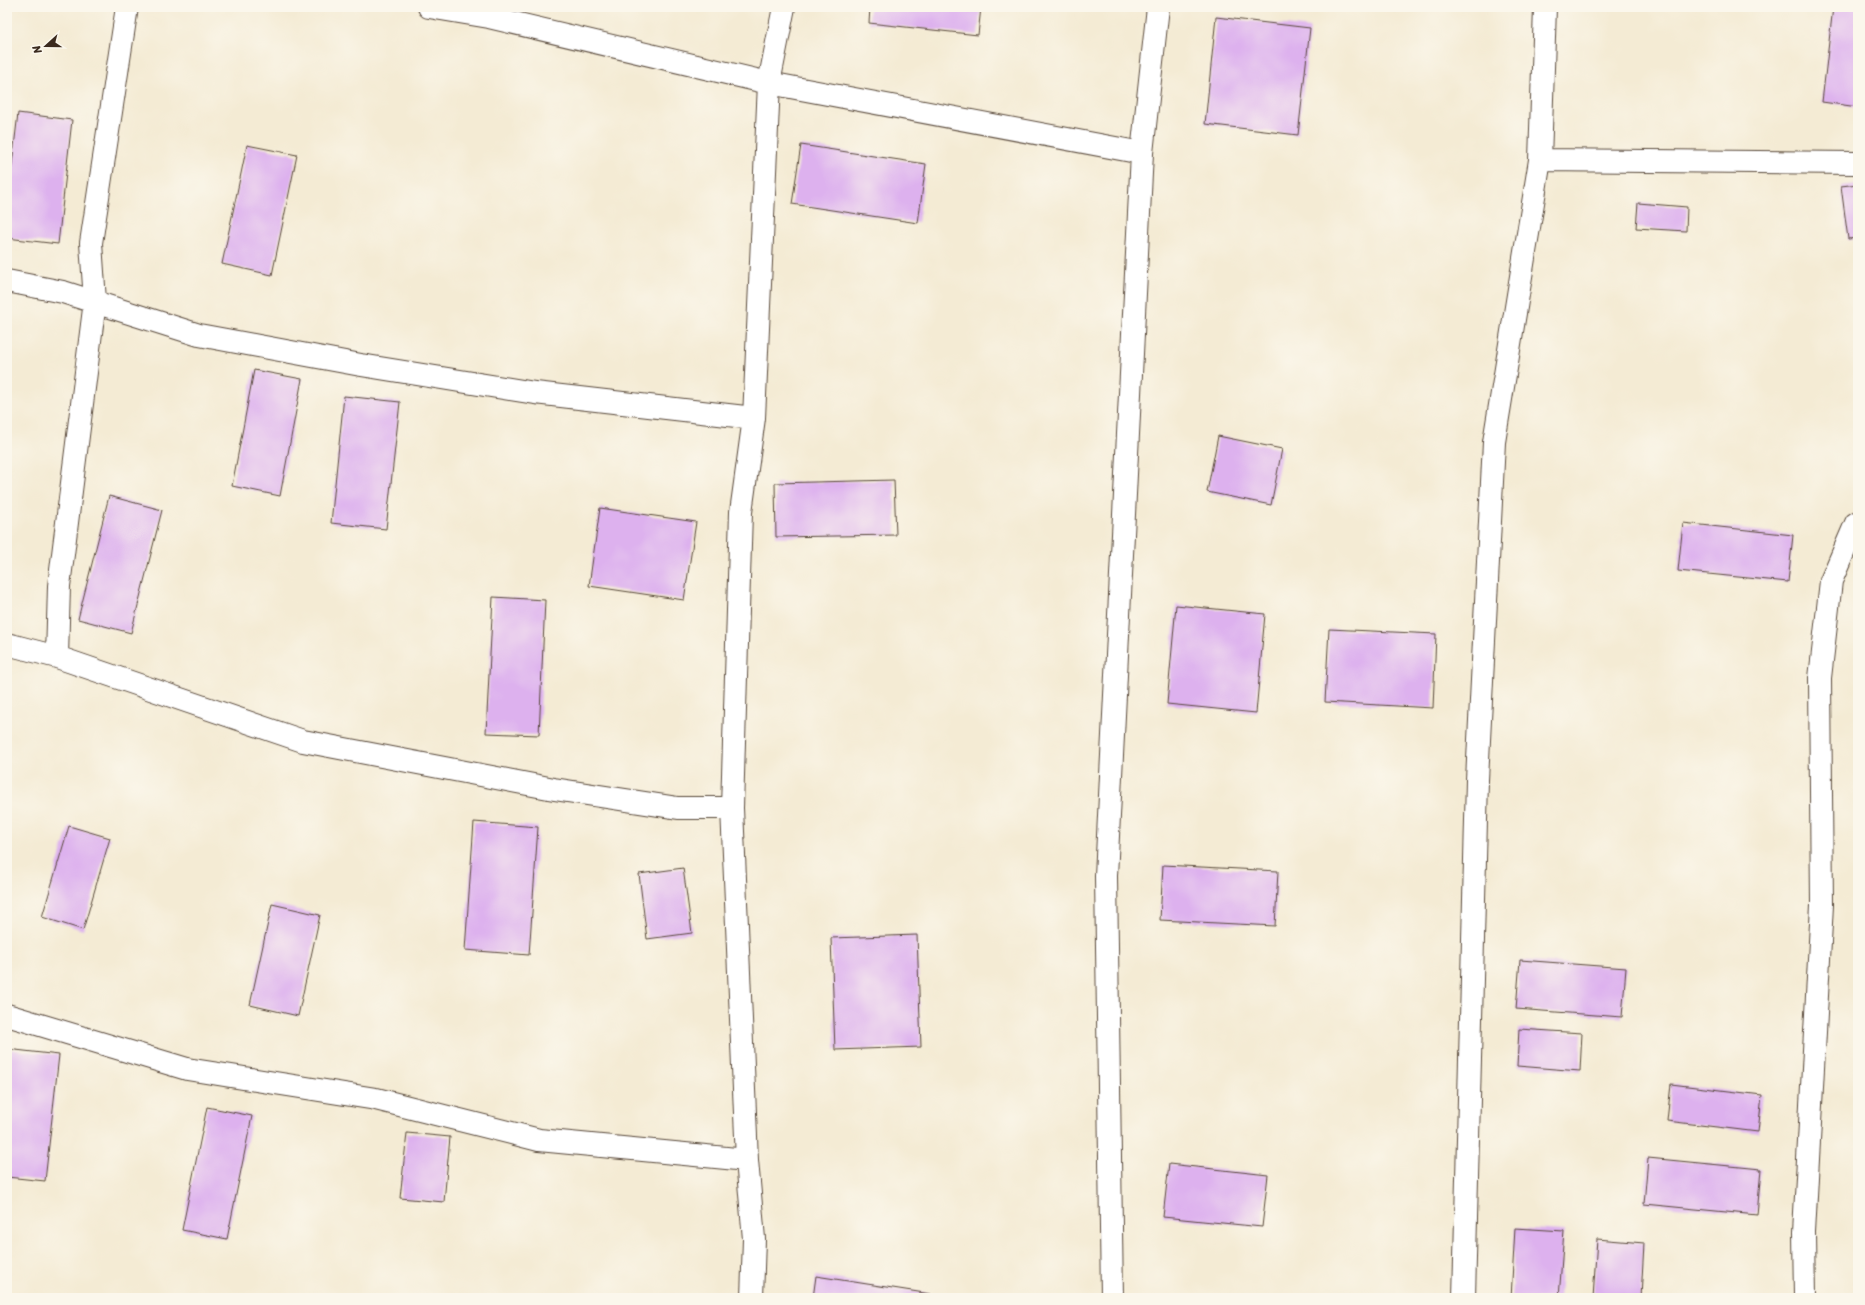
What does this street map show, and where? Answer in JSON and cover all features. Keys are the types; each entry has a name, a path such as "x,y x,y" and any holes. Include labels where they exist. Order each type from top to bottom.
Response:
{"street":[{"path":"57,657 59,586 95,302 91,243 127,7"},
{"path":"429,7 490,12 769,83 1142,153"},
{"path":"752,1298 754,1239 747,1160 732,808 741,512 754,418 769,83 784,7"},
{"path":"1112,1298 1106,876 1142,153 1158,7"},
{"path":"1464,1298 1477,780 1494,442 1540,160 1545,7"},
{"path":"1540,160 1858,163"},
{"path":"7,281 64,292 199,335 361,365 535,393 754,418"},
{"path":"1805,1298 1804,1232 1822,905 1820,678 1831,581 1856,523 1858,522"},
{"path":"7,644 57,657 303,741 554,789 678,808 732,808"},
{"path":"7,1015 187,1069 376,1099 539,1140 747,1160"}],"building":[{"path":"870,7 981,7 978,35 869,23"},
{"path":"1833,7 1858,7 1858,107 1822,102"},
{"path":"1216,17 1310,28 1298,135 1205,124"},
{"path":"18,113 72,120 58,244 7,238 7,207"},
{"path":"247,145 297,155 272,275 222,264"},
{"path":"801,145 926,164 918,223 792,204"},
{"path":"1858,184 1858,238 1848,239 1841,186"},
{"path":"1638,203 1687,207 1686,231 1636,228"},
{"path":"254,370 302,379 280,496 232,486"},
{"path":"344,396 400,402 386,529 331,523"},
{"path":"1218,436 1282,449 1271,505 1207,492"},
{"path":"894,480 896,535 776,537 775,483"},
{"path":"109,496 162,510 131,633 78,619"},
{"path":"600,508 696,522 684,600 589,586"},
{"path":"1683,523 1793,535 1788,582 1678,571"},
{"path":"493,597 545,600 539,735 486,733"},
{"path":"1176,605 1265,614 1256,713 1167,704"},
{"path":"1329,629 1436,634 1433,708 1325,702"},
{"path":"474,822 538,827 529,955 465,950"},
{"path":"69,826 110,838 83,930 42,917"},
{"path":"1163,865 1278,871 1275,926 1160,920"},
{"path":"683,868 692,933 647,939 639,874"},
{"path":"272,904 320,915 298,1016 250,1005"},
{"path":"917,935 921,1047 835,1050 831,938"},
{"path":"1520,960 1626,968 1622,1017 1516,1009"},
{"path":"1519,1029 1582,1033 1580,1071 1517,1066"},
{"path":"7,1049 59,1055 45,1181 7,1177"},
{"path":"1671,1084 1762,1095 1758,1132 1667,1121"},
{"path":"207,1107 252,1116 227,1239 182,1230"},
{"path":"407,1133 450,1137 444,1202 400,1198"},
{"path":"1648,1158 1761,1169 1757,1215 1644,1204"},
{"path":"1169,1164 1268,1175 1262,1227 1163,1217"},
{"path":"1515,1228 1564,1231 1559,1298 1511,1298"},
{"path":"1597,1239 1644,1243 1641,1298 1593,1298"},
{"path":"816,1276 931,1294 930,1298 813,1298"}]}
